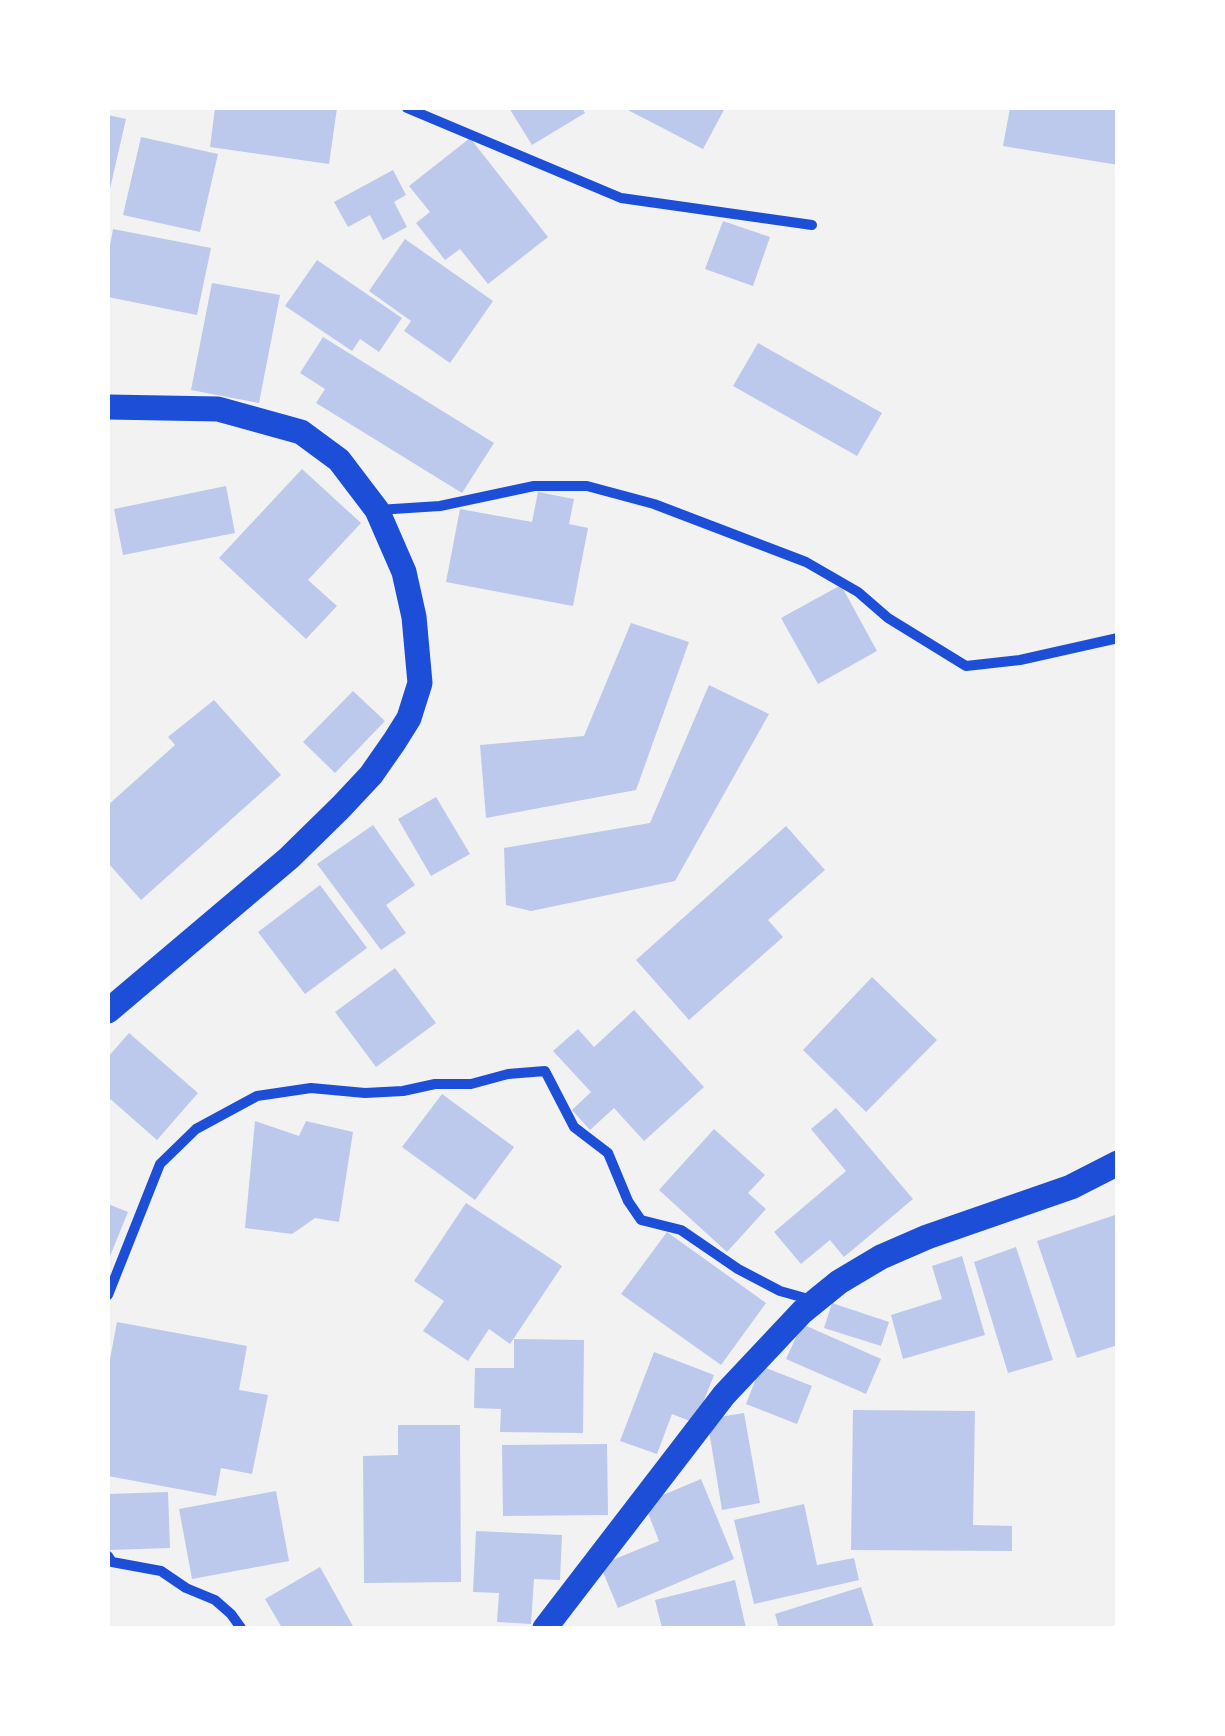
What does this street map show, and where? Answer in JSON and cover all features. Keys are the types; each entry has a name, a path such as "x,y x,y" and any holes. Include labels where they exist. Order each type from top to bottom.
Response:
{"main road":[{"path":"108,407 218,409 301,432 339,460 376,510 404,572 414,618 420,683 409,718 371,775 290,858 108,1011"},
{"path":"554,1624 724,1395 769,1344 839,1282 881,1257 1071,1187 1118,1163"}],"street":[{"path":"407,108 620,198 812,225"},
{"path":"376,510 440,506 534,486 587,486 654,504 806,562 858,592 888,618 966,666 1020,660 1118,638"},
{"path":"108,1294 160,1164 196,1129 256,1096 311,1088 365,1093 404,1091 545,1072 574,1127 608,1153 628,1201 641,1220 682,1230 738,1269 780,1290 816,1301"},
{"path":"108,1556 112,1562 161,1571 186,1588 215,1600 240,1628"}],"building":[{"path":"215,108 337,108 329,164 210,147"},
{"path":"509,108 582,108 585,113 532,145"},
{"path":"624,108 725,108 703,149"},
{"path":"1010,108 1118,109 1118,165 1003,146"},
{"path":"108,115 126,119 109,193 108,192"},
{"path":"141,137 218,154 200,232 123,215"},
{"path":"470,138 548,237 488,284 460,249 445,260 416,223 430,212 409,186"},
{"path":"393,170 406,195 394,202 407,227 383,240 370,215 348,227 334,202"},
{"path":"723,221 770,237 753,286 705,269"},
{"path":"113,229 211,248 197,315 108,297"},
{"path":"405,239 493,301 450,363 404,331 411,321 369,291"},
{"path":"317,260 402,318 379,352 360,339 352,351 285,306"},
{"path":"212,283 280,295 259,403 191,390"},
{"path":"323,337 494,443 462,493 316,403 325,389 300,373"},
{"path":"758,343 882,413 857,456 733,386"},
{"path":"302,469 361,523 308,580 337,606 306,639 219,558"},
{"path":"226,486 235,533 123,555 114,509"},
{"path":"538,492 574,499 569,524 588,528 573,606 446,582 460,509 532,522"},
{"path":"841,585 877,651 818,684 781,618"},
{"path":"631,623 689,642 636,790 486,818 480,745 584,736"},
{"path":"709,685 769,714 675,881 531,911 506,905 504,848 650,823"},
{"path":"353,691 385,721 335,773 303,742"},
{"path":"214,700 281,775 141,900 108,863 108,805 175,745 168,737"},
{"path":"436,797 470,854 431,876 398,819"},
{"path":"373,825 415,885 386,905 406,933 381,950 317,864"},
{"path":"786,826 825,870 768,920 783,937 689,1020 636,960"},
{"path":"320,885 367,948 305,994 258,932"},
{"path":"395,968 436,1023 376,1067 335,1012"},
{"path":"872,977 937,1040 866,1112 803,1050"},
{"path":"634,1010 704,1087 644,1141 614,1108 590,1130 572,1110 591,1092 553,1051 578,1029 594,1047"},
{"path":"129,1033 198,1093 157,1140 108,1097 108,1057"},
{"path":"442,1094 514,1147 475,1200 402,1147"},
{"path":"836,1108 913,1199 844,1257 830,1240 801,1264 774,1232 846,1171 811,1129"},
{"path":"255,1121 299,1136 306,1121 353,1132 339,1222 315,1218 292,1234 245,1228"},
{"path":"714,1129 765,1175 748,1193 766,1209 727,1252 659,1190"},
{"path":"466,1203 562,1266 510,1344 489,1329 468,1361 423,1331 444,1301 414,1281"},
{"path":"108,1204 128,1212 108,1261"},
{"path":"1118,1214 1118,1345 1077,1358 1037,1241"},
{"path":"667,1232 766,1303 721,1365 621,1294"},
{"path":"1016,1247 1053,1360 1008,1373 974,1262"},
{"path":"962,1256 985,1335 903,1359 891,1315 942,1299 932,1266"},
{"path":"832,1303 889,1322 881,1346 824,1328"},
{"path":"117,1322 247,1346 239,1390 268,1395 252,1474 221,1468 216,1496 108,1476 108,1370"},
{"path":"802,1324 881,1359 866,1394 786,1359"},
{"path":"514,1339 584,1340 583,1433 500,1432 501,1409 474,1408 475,1368 514,1368"},
{"path":"654,1352 714,1375 695,1423 672,1414 657,1454 620,1441"},
{"path":"761,1366 812,1386 797,1424 746,1404"},
{"path":"853,1410 975,1411 973,1525 1012,1526 1012,1551 851,1550"},
{"path":"744,1413 760,1503 722,1510 707,1419"},
{"path":"398,1425 460,1425 461,1582 364,1583 363,1456 398,1455"},
{"path":"607,1444 608,1515 503,1516 502,1445"},
{"path":"701,1479 734,1559 618,1608 600,1565 659,1541 644,1503"},
{"path":"276,1491 289,1561 192,1579 179,1509"},
{"path":"168,1492 170,1548 109,1550 108,1494"},
{"path":"804,1504 817,1565 854,1558 859,1580 754,1604 734,1520"},
{"path":"476,1531 562,1535 560,1580 534,1579 531,1624 497,1622 499,1593 473,1592"},
{"path":"320,1567 354,1628 282,1628 265,1599"},
{"path":"735,1580 746,1628 662,1628 655,1600"},
{"path":"861,1587 874,1628 779,1628 775,1614"}]}
